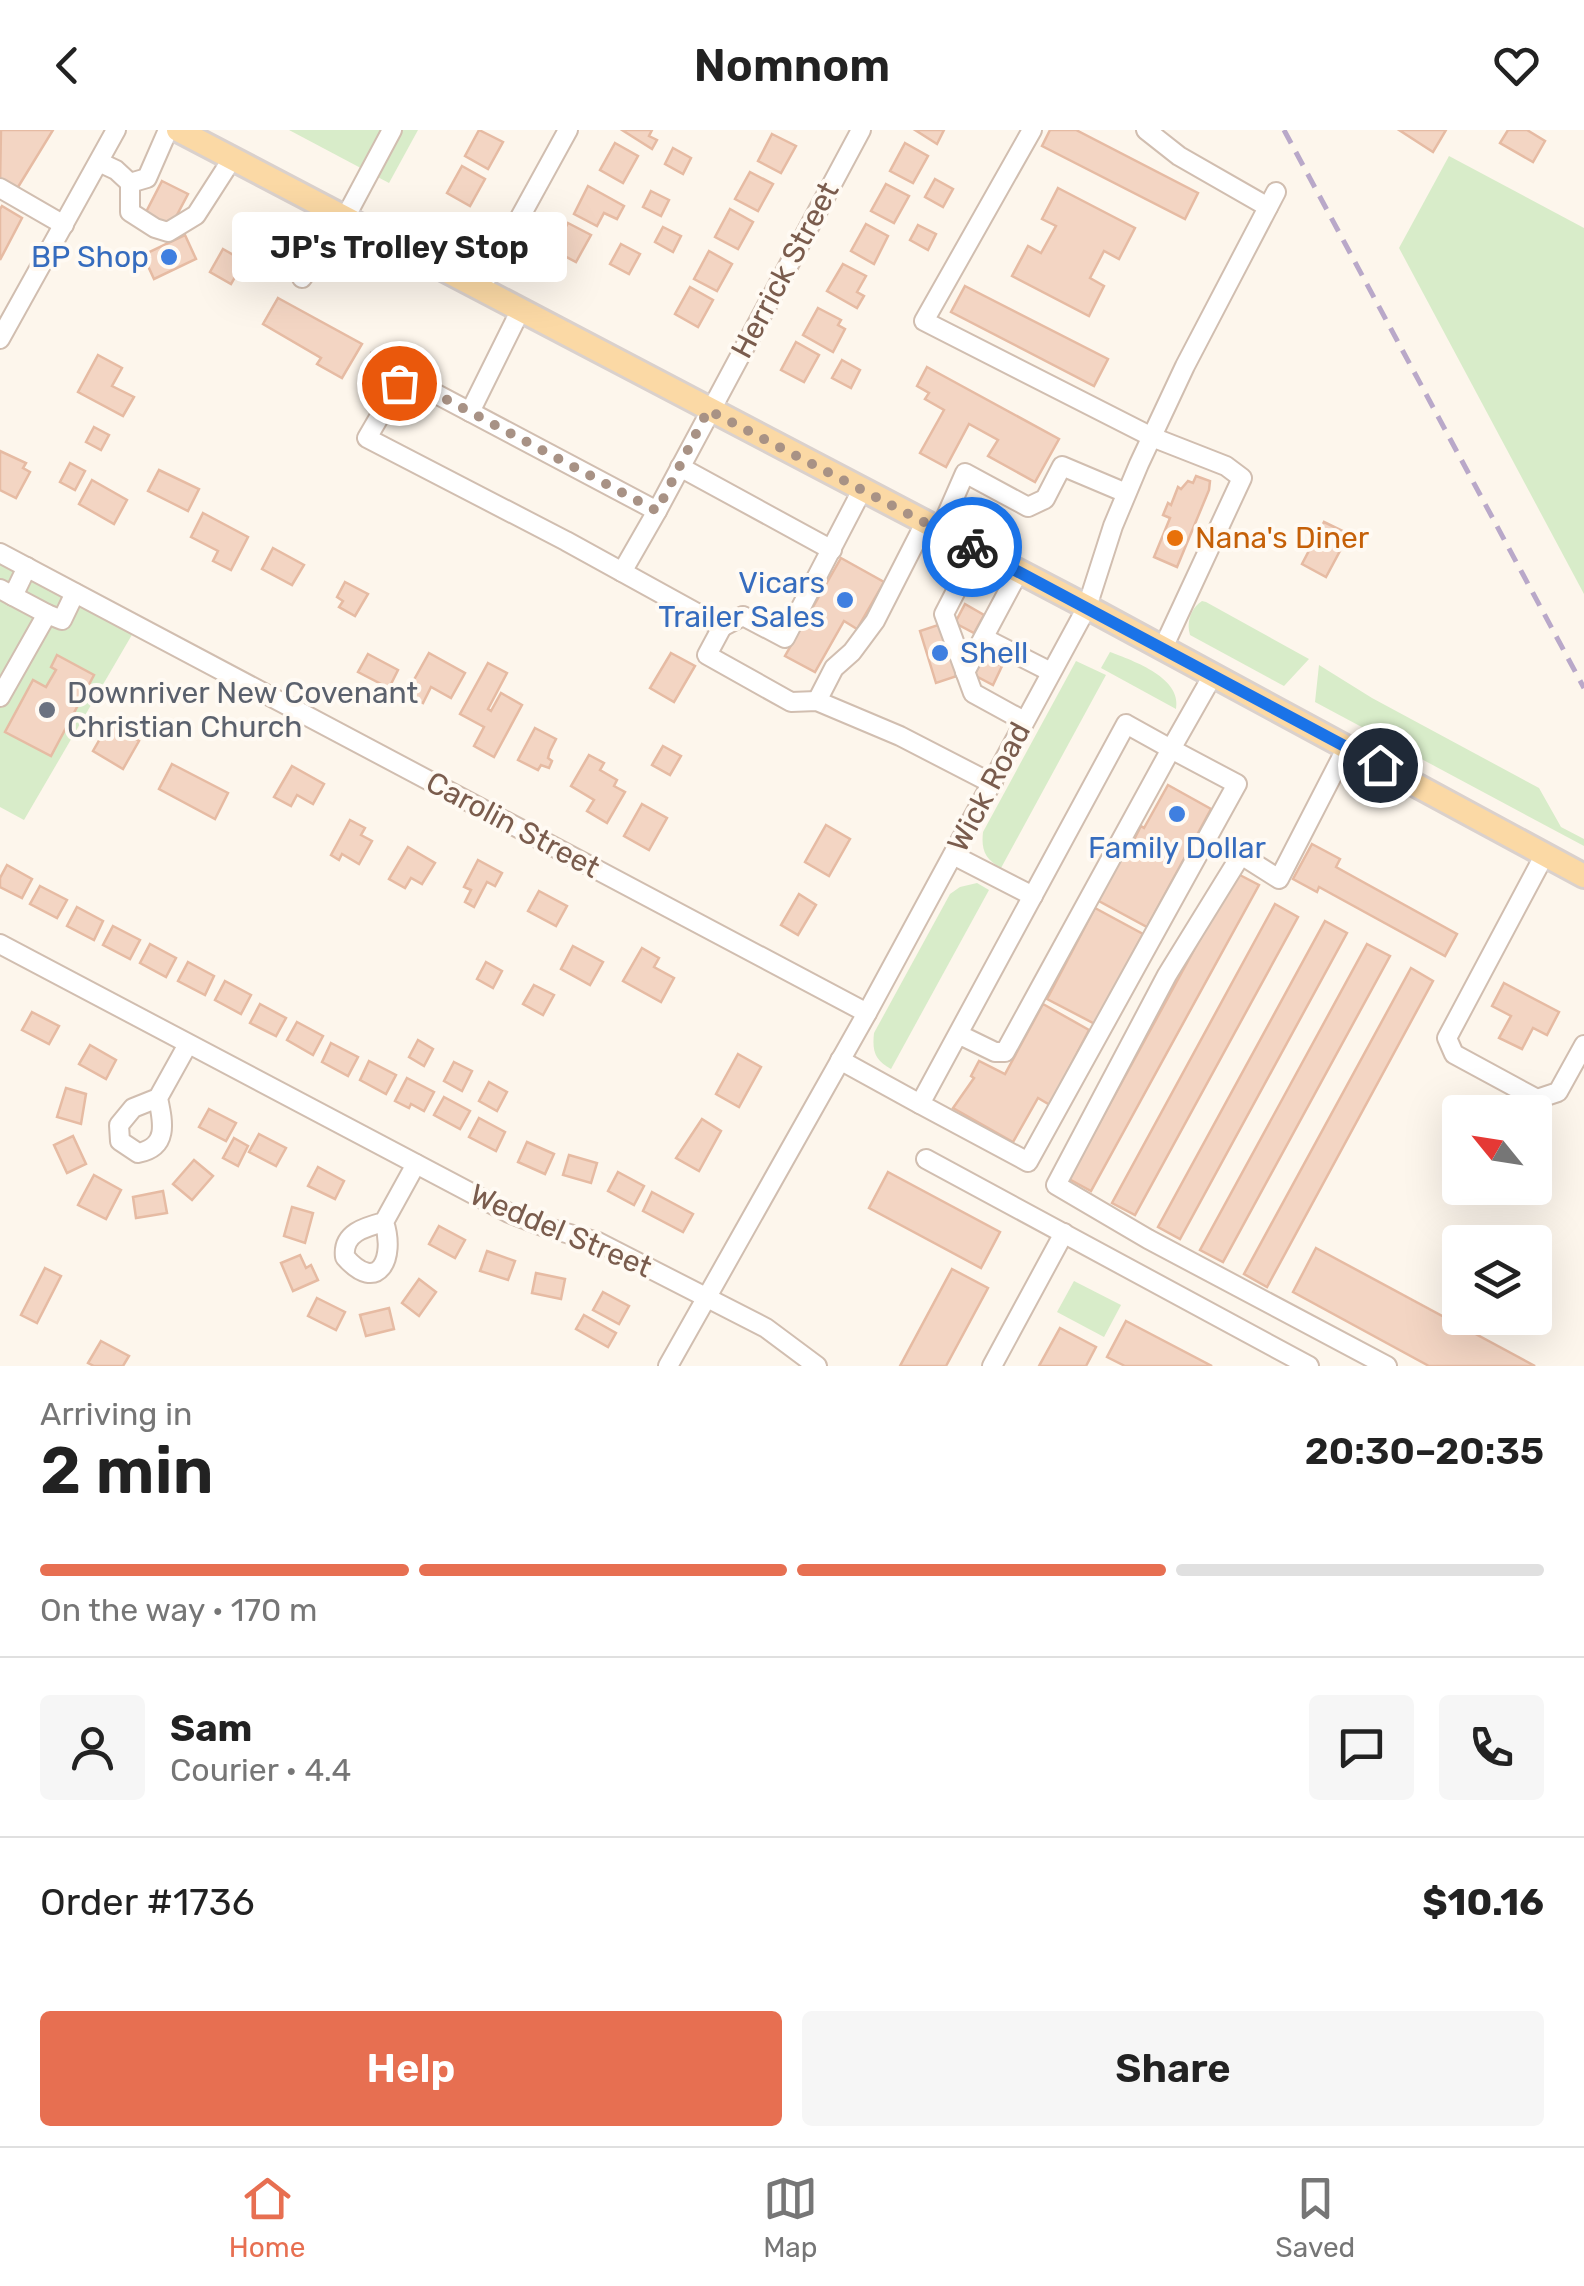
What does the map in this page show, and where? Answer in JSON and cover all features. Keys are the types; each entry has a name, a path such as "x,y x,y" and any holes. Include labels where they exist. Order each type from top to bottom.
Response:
{"main road":[{"path":"178,130 1087,607 1584,876"}],"street":[{"path":"0,338 116,130"},
{"path":"130,182 147,178 168,130"},
{"path":"302,278 345,218 392,130"},
{"path":"480,290 568,130"},
{"name":"Herrick Street","path":"622,572 860,130"},
{"path":"1032,130 924,320 1152,437 1226,466 1242,478 1163,648"},
{"name":"Wick Road","path":"668,1366 867,1013 1087,607 1126,493 1272,199 1179,156 1146,130"},
{"path":"99,162 130,182 130,212 168,232 196,215 232,159"},
{"path":"0,188 64,225"},
{"path":"470,412 520,311"},
{"path":"657,511 408,379 399,383 367,438 722,628"},
{"path":"817,701 834,668 852,652 875,621 965,472 1028,507 1045,498 1062,466 1126,493"},
{"path":"680,467 832,550"},
{"path":"862,490 785,638 743,616 722,628 707,655 790,702 817,701 900,736 992,784"},
{"path":"977,550 944,614 973,693 1024,721"},
{"name":"Carolin Street","path":"0,553 867,1013"},
{"path":"28,568 7,592 62,620 75,593"},
{"path":"965,672 1019,571"},
{"path":"0,697 47,614"},
{"path":"984,638 1051,672"},
{"path":"958,1034 995,1052 1004,1052 1214,675"},
{"path":"840,1060 920,1104 1028,1162 1236,784 1126,724 920,1104"},
{"path":"1346,748 1279,879 1241,854 1166,975 1056,1186 1387,1366"},
{"path":"1544,854 1447,1038 1454,1054 1537,1099 1558,1092 1584,1045"},
{"path":"954,855 1032,896"},
{"name":"Weddel Street","path":"0,944 509,1214 598,1242 708,1298 766,1328 817,1366"},
{"path":"158,1098 188,1044"},
{"path":"926,1160 1309,1366"},
{"path":"384,1222 416,1164"},
{"path":"992,1366 1064,1234"}],"green space":[{"path":"289,130 418,130 389,183"},
{"path":"1449,156 1584,228 1584,594 1399,248"},
{"path":"0,562 133,633 24,820 0,807"},
{"path":"1202,601 1309,659 1284,686 1190,635 1190,616"},
{"path":"1110,652 1164,680 1172,688 1176,709 1101,668"},
{"path":"1076,661 1106,675 1001,868 985,853 983,832"},
{"path":"1319,665 1539,788 1561,827 1584,839 1584,846 1315,702"},
{"path":"977,883 989,890 891,1069 876,1055 874,1033 950,894"},
{"path":"1074,1281 1121,1305 1104,1337 1057,1312"}],"building":[{"path":"1,130 53,130 15,192 0,184"},
{"path":"479,130 503,142 488,169 465,156"},
{"path":"622,130 652,130 649,136 657,140 652,149"},
{"path":"915,130 944,130 937,144"},
{"path":"1050,130 1076,130 1198,193 1185,219 1042,146"},
{"path":"1399,130 1446,130 1433,152"},
{"path":"1508,130 1527,130 1545,141 1533,162 1500,143"},
{"path":"772,134 796,146 781,173 758,161"},
{"path":"615,143 638,156 623,183 600,170"},
{"path":"905,143 928,156 913,183 890,171"},
{"path":"673,148 691,158 683,174 665,164"},
{"path":"462,166 485,179 470,206 447,193"},
{"path":"750,172 773,184 758,211 735,199"},
{"path":"935,179 953,189 943,207 925,197"},
{"path":"162,181 188,194 170,228 145,214"},
{"path":"886,184 909,196 894,223 871,211"},
{"path":"588,186 624,206 617,219 604,213 597,226 574,214"},
{"path":"1058,188 1135,228 1119,259 1104,251 1090,278 1104,286 1089,316 1012,276 1028,246 1041,253 1056,226 1042,219"},
{"path":"651,191 669,200 661,216 643,207"},
{"path":"2,206 22,218 0,260 0,209"},
{"path":"730,209 753,222 738,249 715,237"},
{"path":"568,223 591,235 576,262 553,250"},
{"path":"866,224 888,236 874,264 851,251"},
{"path":"918,225 936,234 928,250 910,240"},
{"path":"663,227 681,236 673,252 655,242"},
{"name":"BP Shop","path":"185,235 196,259 154,279 143,255"},
{"path":"621,244 640,254 629,274 610,264"},
{"path":"223,249 244,261 231,284 210,272"},
{"path":"709,251 732,264 717,291 694,279"},
{"path":"843,264 866,276 857,292 864,296 857,308 827,291"},
{"path":"965,286 1108,359 1094,386 951,312"},
{"path":"690,287 713,300 698,327 675,314"},
{"path":"278,298 362,344 342,378 317,364 321,358 263,324"},
{"path":"818,308 841,320 838,325 845,329 833,352 803,335"},
{"path":"796,342 819,355 804,382 781,370"},
{"path":"371,353 389,363 378,382 361,372"},
{"path":"98,355 122,368 112,386 134,397 123,416 78,392"},
{"path":"842,360 860,370 851,388 832,378"},
{"path":"927,367 1059,439 1035,482 988,456 998,440 969,424 946,467 920,453 944,410 925,399 929,393 917,386"},
{"path":"94,427 109,435 101,450 86,442"},
{"path":"0,451 26,463 23,468 30,472 16,498 0,490"},
{"path":"70,463 85,471 75,490 60,482"},
{"path":"159,470 199,489 188,511 148,491"},
{"name":"Nana's Diner","path":"1196,476 1210,481 1209,490 1177,567 1154,557 1170,518 1163,515 1168,503 1171,505 1178,487 1181,489 1188,481 1193,483"},
{"path":"92,480 127,500 114,524 79,504"},
{"path":"203,513 248,537 231,570 213,561 218,551 191,537"},
{"path":"1324,522 1349,534 1326,577 1302,564"},
{"path":"273,548 304,565 292,585 262,569"},
{"name":"Vicars Trailer Sales","path":"841,558 884,582 857,629 844,621 815,672 785,656"},
{"path":"345,582 368,594 355,616 339,607 343,601 337,597"},
{"path":"965,604 984,615 974,633 955,623"},
{"name":"Shell","path":"944,623 960,675 936,683 920,631"},
{"path":"429,653 465,673 451,698 431,687 423,703 406,694"},
{"path":"671,653 695,666 674,702 650,688"},
{"path":"368,654 398,670 389,688 358,672"},
{"name":"Downriver New Covenant Christian Church","path":"57,655 94,675 51,756 5,732 33,680 46,687 56,670 51,667"},
{"path":"984,657 1002,666 993,685 974,675"},
{"path":"488,663 507,673 488,709 491,711 501,693 522,705 494,757 474,746 484,727 460,714"},
{"path":"109,723 139,741 123,769 93,751"},
{"path":"535,728 556,739 548,758 552,761 549,768 541,765 538,770 518,760"},
{"path":"663,746 681,756 670,775 652,765"},
{"path":"589,755 604,763 600,770 617,780 614,786 625,792 607,823 587,811 594,800 571,786"},
{"path":"172,764 228,793 215,819 159,789"},
{"path":"292,766 324,784 313,804 297,795 291,806 274,797"},
{"path":"1168,785 1211,809 1147,927 1097,900"},
{"path":"642,804 667,818 649,850 624,836"},
{"path":"350,820 365,828 361,835 372,841 359,864 342,854 339,860 331,855"},
{"path":"826,825 850,839 829,876 805,862"},
{"path":"1312,844 1340,859 1336,867 1457,934 1445,956 1319,887 1317,892 1293,879"},
{"path":"408,847 435,863 422,884 411,878 405,888 389,879"},
{"path":"478,860 502,873 495,886 487,882 474,907 465,902 471,890 464,887"},
{"path":"7,865 32,879 22,898 0,887"},
{"path":"1236,873 1259,885 1091,1191 1069,1179"},
{"path":"40,886 67,900 57,918 30,904"},
{"path":"539,891 567,906 556,926 528,911"},
{"path":"799,894 816,905 798,935 781,925"},
{"path":"1275,904 1298,917 1135,1215 1112,1203"},
{"path":"77,907 103,921 94,940 67,926"},
{"path":"1095,908 1143,934 1095,1024 1047,999"},
{"path":"1325,921 1347,933 1180,1239 1158,1227"},
{"path":"113,926 140,940 130,959 103,945"},
{"path":"150,944 176,958 166,977 140,963"},
{"path":"1367,944 1390,956 1223,1262 1200,1250"},
{"path":"573,946 603,962 590,985 561,969"},
{"path":"642,948 659,958 654,967 674,978 661,1002 623,981"},
{"path":"188,962 214,976 205,995 178,981"},
{"path":"486,962 502,971 493,988 477,979"},
{"path":"1411,968 1433,981 1267,1287 1244,1274"},
{"path":"225,981 251,995 241,1014 215,1000"},
{"path":"1504,983 1559,1012 1547,1035 1533,1028 1522,1049 1499,1038 1511,1016 1492,1006"},
{"path":"534,985 554,995 543,1015 523,1004"},
{"path":"260,1004 286,1018 276,1036 250,1023"},
{"path":"1043,1004 1089,1030 1050,1105 1038,1098 1013,1142 953,1108 974,1078 971,1076 979,1061 1005,1074"},
{"path":"32,1012 59,1026 49,1044 22,1030"},
{"path":"297,1022 323,1036 313,1055 287,1040"},
{"path":"418,1040 433,1049 424,1066 409,1057"},
{"path":"331,1043 358,1057 348,1076 322,1062"},
{"path":"90,1045 116,1060 106,1079 79,1064"},
{"path":"738,1054 761,1067 739,1107 716,1094"},
{"path":"369,1061 396,1075 386,1094 360,1080"},
{"path":"454,1062 472,1071 462,1091 444,1081"},
{"path":"407,1078 434,1092 424,1111 395,1101"},
{"path":"489,1082 507,1092 497,1111 479,1101"},
{"path":"66,1088 86,1094 81,1124 57,1117"},
{"path":"444,1097 470,1111 460,1129 434,1115"},
{"path":"209,1109 236,1123 226,1141 199,1127"},
{"path":"479,1118 505,1132 496,1151 469,1137"},
{"path":"702,1119 721,1131 699,1171 676,1158"},
{"path":"259,1134 286,1148 276,1166 249,1152"},
{"path":"73,1136 86,1164 67,1173 54,1145"},
{"path":"234,1138 248,1146 238,1166 223,1158"},
{"path":"527,1142 554,1154 545,1174 518,1162"},
{"path":"569,1155 597,1163 591,1183 563,1175"},
{"path":"194,1160 213,1176 192,1200 173,1184"},
{"path":"318,1167 344,1181 335,1199 308,1186"},
{"path":"618,1172 644,1186 634,1205 608,1191"},
{"path":"888,1172 1000,1232 981,1268 869,1208"},
{"path":"94,1175 121,1190 106,1219 78,1205"},
{"path":"163,1191 167,1213 136,1218 133,1197"},
{"path":"652,1192 693,1214 683,1232 643,1211"},
{"path":"292,1207 313,1213 305,1243 284,1236"},
{"path":"439,1226 465,1240 455,1258 429,1244"},
{"path":"1316,1248 1442,1316 1442,1335 1477,1335 1535,1366 1429,1366 1293,1292"},
{"path":"487,1251 515,1261 508,1280 480,1271"},
{"path":"300,1255 306,1268 311,1265 318,1280 293,1291 281,1263"},
{"path":"45,1268 61,1276 37,1323 21,1315"},
{"path":"952,1269 988,1288 946,1366 900,1366"},
{"path":"536,1273 565,1279 561,1299 532,1293"},
{"path":"419,1279 436,1292 419,1316 402,1303"},
{"path":"603,1292 629,1306 619,1324 593,1310"},
{"path":"317,1298 345,1312 336,1330 308,1316"},
{"path":"389,1308 394,1329 366,1336 360,1315"},
{"path":"584,1315 616,1333 608,1347 576,1329"},
{"path":"1126,1321 1212,1366 1125,1366 1107,1357"},
{"path":"1060,1328 1096,1347 1086,1366 1039,1366"},
{"path":"101,1341 129,1356 123,1366 88,1363"}],"railway":[{"path":"1284,130 1584,688"}],"way so far":[{"path":"399,383 408,379 657,511 708,410 972,547"}],"place":[{"name":"BP Shop","path":"169,257"},
{"name":"JP's Trolley Stop","path":"399,383"},
{"name":"Nana's Diner","path":"1175,538"},
{"name":"Vicars Trailer Sales","path":"845,600"},
{"name":"Shell","path":"940,653"},
{"name":"Downriver New Covenant Christian Church","path":"47,710"},
{"name":"Family Dollar","path":"1177,814"}],"route":[{"path":"972,547 1380,765"}]}
